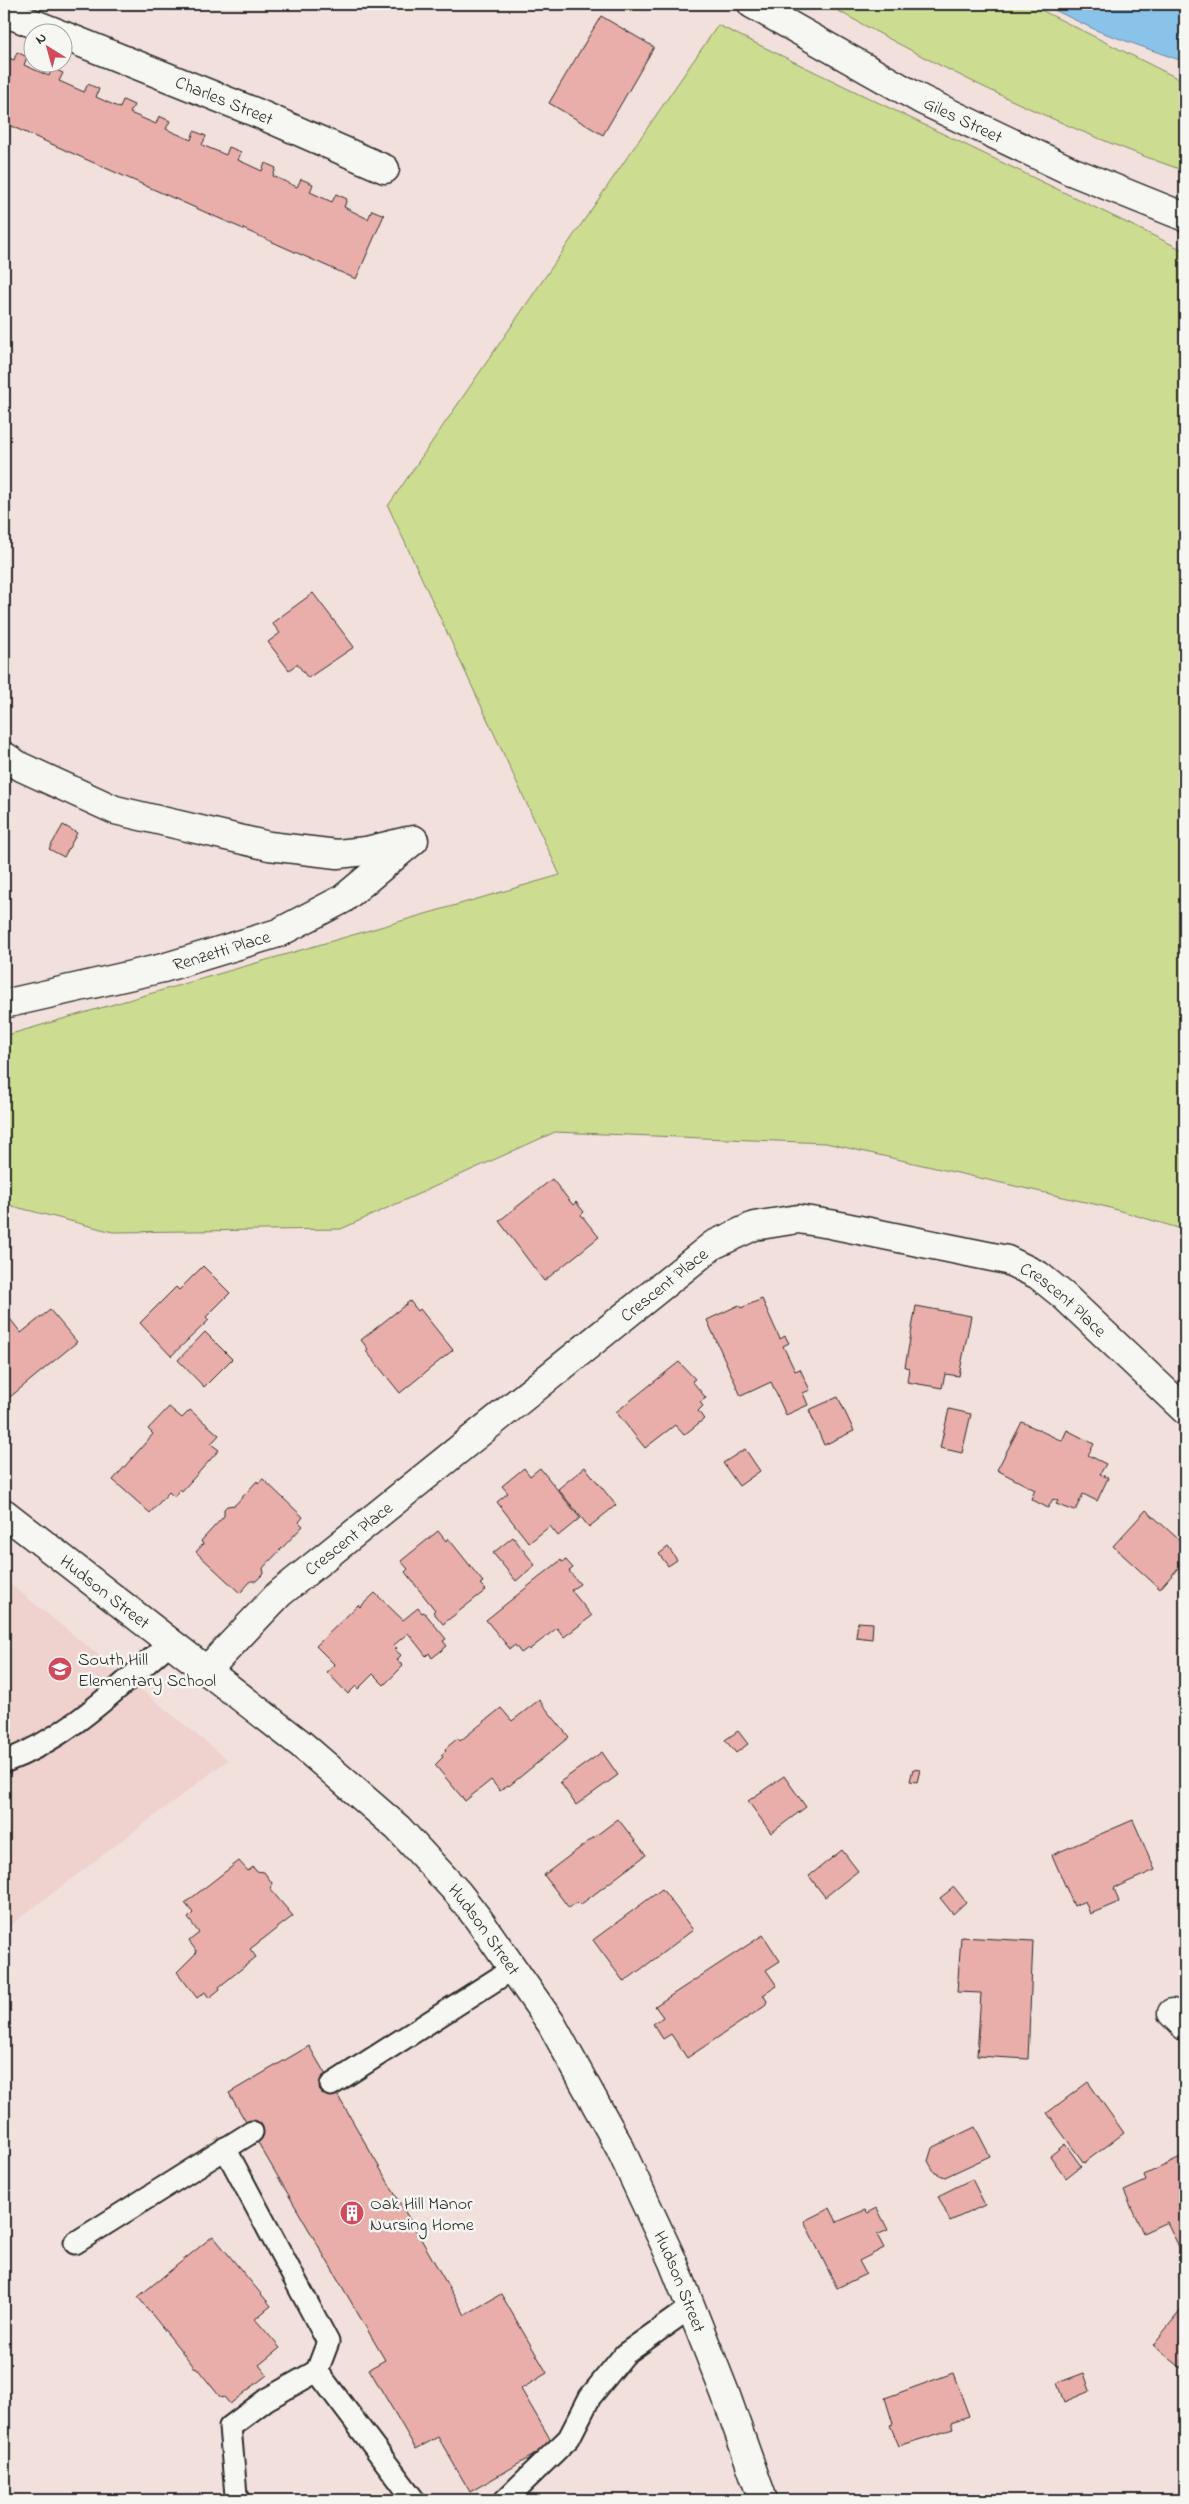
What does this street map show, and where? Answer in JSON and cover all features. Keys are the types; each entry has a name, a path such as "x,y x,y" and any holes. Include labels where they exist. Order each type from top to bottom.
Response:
{"street":[{"name":"Giles Street","path":"752,4 922,100 1071,171 1185,217"},
{"path":"4,12 30,22"},
{"name":"Charles Street","path":"72,39 257,113 385,169"},
{"name":"Renzetti Place","path":"4,756 18,766 115,810 269,846 337,854 366,851 414,840 343,899 278,933 163,968 4,1004"},
{"name":"Crescent Place","path":"206,1670 279,1594 713,1245 754,1226 798,1220 814,1222 1007,1260 1038,1275 1064,1296 1185,1410"},
{"name":"Hudson Street","path":"4,1513 301,1744 398,1828 458,1893 514,1968 551,2022 620,2148 673,2262 691,2306 763,2500"}],"lane":[{"path":"4,1762 31,1752 72,1726 170,1643"},
{"path":"331,2085 514,1968"},
{"path":"75,2243 252,2132"},
{"path":"225,2148 328,2342 317,2371 267,2399 230,2427 236,2495 240,2500"},
{"path":"505,2500 570,2438 590,2397 625,2354 691,2306"},
{"path":"317,2371 414,2500"}],"shaded area":[{"name":"South Hill Elementary School","path":"4,1579 228,1760 4,1930"}],"green space":[{"path":"826,4 1029,4 1185,82 1185,171 1093,136 1002,96"},
{"path":"718,25 1185,251 1185,1230 1107,1207 826,1143 555,1132 341,1229 113,1232 4,1204 4,1036 560,875 388,506"}],"water":[{"path":"1042,4 1185,4 1185,62 1098,31"}],"building":[{"path":"601,16 654,47 603,135 549,103"},
{"path":"17,52 22,54 22,72 40,72 49,76 50,72 61,72 63,73 59,81 84,92 88,84 99,89 96,97 120,108 123,100 134,105 130,113 156,124 159,116 170,121 166,129 191,140 194,131 206,136 202,145 226,155 229,147 241,152 238,160 262,171 265,163 276,168 273,176 297,187 301,179 313,184 310,192 332,202 336,194 347,199 344,207 368,219 372,210 384,215 356,279 4,123 4,56 14,60"},
{"path":"313,593 354,647 308,678 297,664 289,670 268,642 280,633 272,623"},
{"path":"63,825 77,833 64,857 49,849"},
{"path":"552,1179 573,1205 576,1202 584,1212 581,1215 599,1237 544,1281 499,1221"},
{"path":"203,1266 230,1293 206,1317 209,1320 171,1356 140,1323 176,1287 179,1290"},
{"path":"762,1299 780,1339 785,1336 789,1343 783,1346 795,1371 800,1369 810,1390 803,1393 808,1405 786,1415 771,1382 741,1396 707,1320 739,1305 741,1308"},
{"path":"410,1301 418,1311 420,1309 453,1350 400,1393 366,1351 368,1349 361,1340"},
{"path":"916,1306 971,1316 959,1376 945,1374 942,1388 907,1382 909,1368 905,1367"},
{"path":"50,1310 77,1342 10,1397 4,1389 4,1311 21,1333"},
{"path":"205,1332 232,1359 204,1387 178,1360"},
{"path":"679,1362 695,1379 692,1381 706,1398 700,1402 703,1406 698,1411 704,1419 684,1435 675,1425 645,1448 616,1412"},
{"path":"838,1397 854,1431 824,1445 809,1410"},
{"path":"169,1407 182,1418 190,1410 219,1435 211,1444 219,1450 182,1491 180,1489 174,1497 169,1492 150,1513 113,1480 153,1434 148,1429"},
{"path":"949,1409 971,1414 962,1453 940,1448"},
{"path":"1022,1422 1062,1441 1067,1430 1094,1444 1088,1455 1106,1464 1100,1474 1108,1478 1097,1501 1083,1494 1075,1511 1056,1504 1058,1501 1053,1499 1048,1508 1031,1499 1035,1490 997,1470"},
{"path":"745,1449 760,1471 739,1486 723,1463"},
{"path":"585,1467 616,1505 589,1527 558,1489"},
{"path":"524,1468 530,1476 540,1468 580,1518 558,1536 550,1526 529,1543 497,1502 508,1493 502,1486"},
{"path":"263,1479 303,1517 299,1522 303,1526 263,1568 264,1573 256,1581 251,1581 240,1593 196,1552 203,1544 201,1541 224,1516 224,1509 227,1506 235,1505 257,1481 258,1483"},
{"path":"1146,1510 1185,1545 1185,1560 1160,1589 1113,1546"},
{"path":"438,1531 446,1541 448,1538 483,1582 480,1584 486,1590 443,1624 433,1612 435,1610 405,1572 408,1569 401,1561"},
{"path":"513,1537 535,1565 516,1581 493,1553"},
{"path":"668,1547 677,1560 668,1566 659,1554"},
{"path":"561,1560 562,1562 566,1560 573,1568 569,1571 580,1584 571,1590 592,1616 564,1637 557,1628 529,1650 528,1648 521,1653 515,1645 510,1649 486,1620"},
{"path":"375,1593 403,1620 418,1608 422,1613 424,1612 446,1639 443,1641 447,1646 432,1658 429,1653 426,1656 408,1633 394,1645 397,1648 395,1650 401,1655 397,1660 403,1666 384,1685 373,1674 358,1689 356,1686 348,1694 327,1672 335,1665 316,1646 358,1605 360,1607"},
{"path":"858,1622 873,1623 872,1639 856,1637"},
{"path":"539,1700 569,1737 509,1786 500,1791 491,1780 465,1801 435,1765 443,1757 441,1755 446,1751 445,1749 458,1738 460,1741 501,1708 512,1721"},
{"path":"738,1731 748,1744 736,1753 725,1740"},
{"path":"602,1752 618,1775 576,1805 560,1782"},
{"path":"913,1769 920,1770 917,1782 910,1781"},
{"path":"784,1776 806,1807 771,1833 748,1801"},
{"path":"618,1819 646,1855 580,1905 577,1902 569,1908 544,1875"},
{"path":"1133,1820 1155,1870 1114,1888 1119,1902 1090,1914 1085,1901 1074,1906 1052,1855"},
{"path":"842,1850 858,1871 825,1897 809,1876"},
{"path":"239,1861 248,1871 253,1867 256,1871 264,1872 272,1883 271,1890 293,1916 250,1949 256,1957 219,1987 220,1989 209,1998 205,1992 197,1998 177,1972 197,1952 189,1941 199,1933 188,1918 193,1913 185,1903"},
{"path":"954,1887 966,1902 953,1914 940,1898"},
{"path":"662,1889 693,1930 624,1982 593,1940"},
{"path":"763,1935 780,1961 766,1970 777,1986 763,1995 767,2001 765,2006 687,2058 671,2034 663,2039 653,2024 663,2017 655,2006"},
{"path":"961,1937 1033,1941 1028,2059 977,2056 981,1993 957,1992"},
{"name":"Oak Hill Manor Nursing Home","path":"309,2046 465,2315 501,2294 547,2373 521,2389 553,2444 470,2492 438,2437 416,2449 369,2369 385,2360 229,2093"},
{"path":"1088,2082 1124,2133 1084,2163 1047,2113"},
{"path":"975,2127 990,2156 945,2177 935,2173 928,2161 932,2148"},
{"path":"1065,2144 1081,2166 1066,2178 1050,2156"},
{"path":"1185,2156 1185,2252 1182,2253 1167,2222 1143,2233 1124,2191 1146,2181 1144,2175"},
{"path":"972,2179 985,2205 950,2221 938,2196"},
{"path":"830,2208 837,2222 865,2210 868,2213 877,2208 888,2230 877,2235 884,2248 859,2261 866,2274 837,2288 804,2221"},
{"path":"213,2236 271,2306 255,2319 280,2348 259,2365 267,2375 230,2404 224,2397 221,2398 195,2368 138,2297"},
{"path":"1185,2305 1185,2371 1153,2345"},
{"path":"953,2373 969,2416 951,2422 953,2429 899,2446 890,2425 893,2424 885,2398"},
{"path":"1084,2373 1090,2391 1064,2402 1057,2383"}],"place":[{"name":"South Hill Elementary School","path":"60,1669"},
{"name":"Oak Hill Manor Nursing Home","path":"352,2213"}]}
